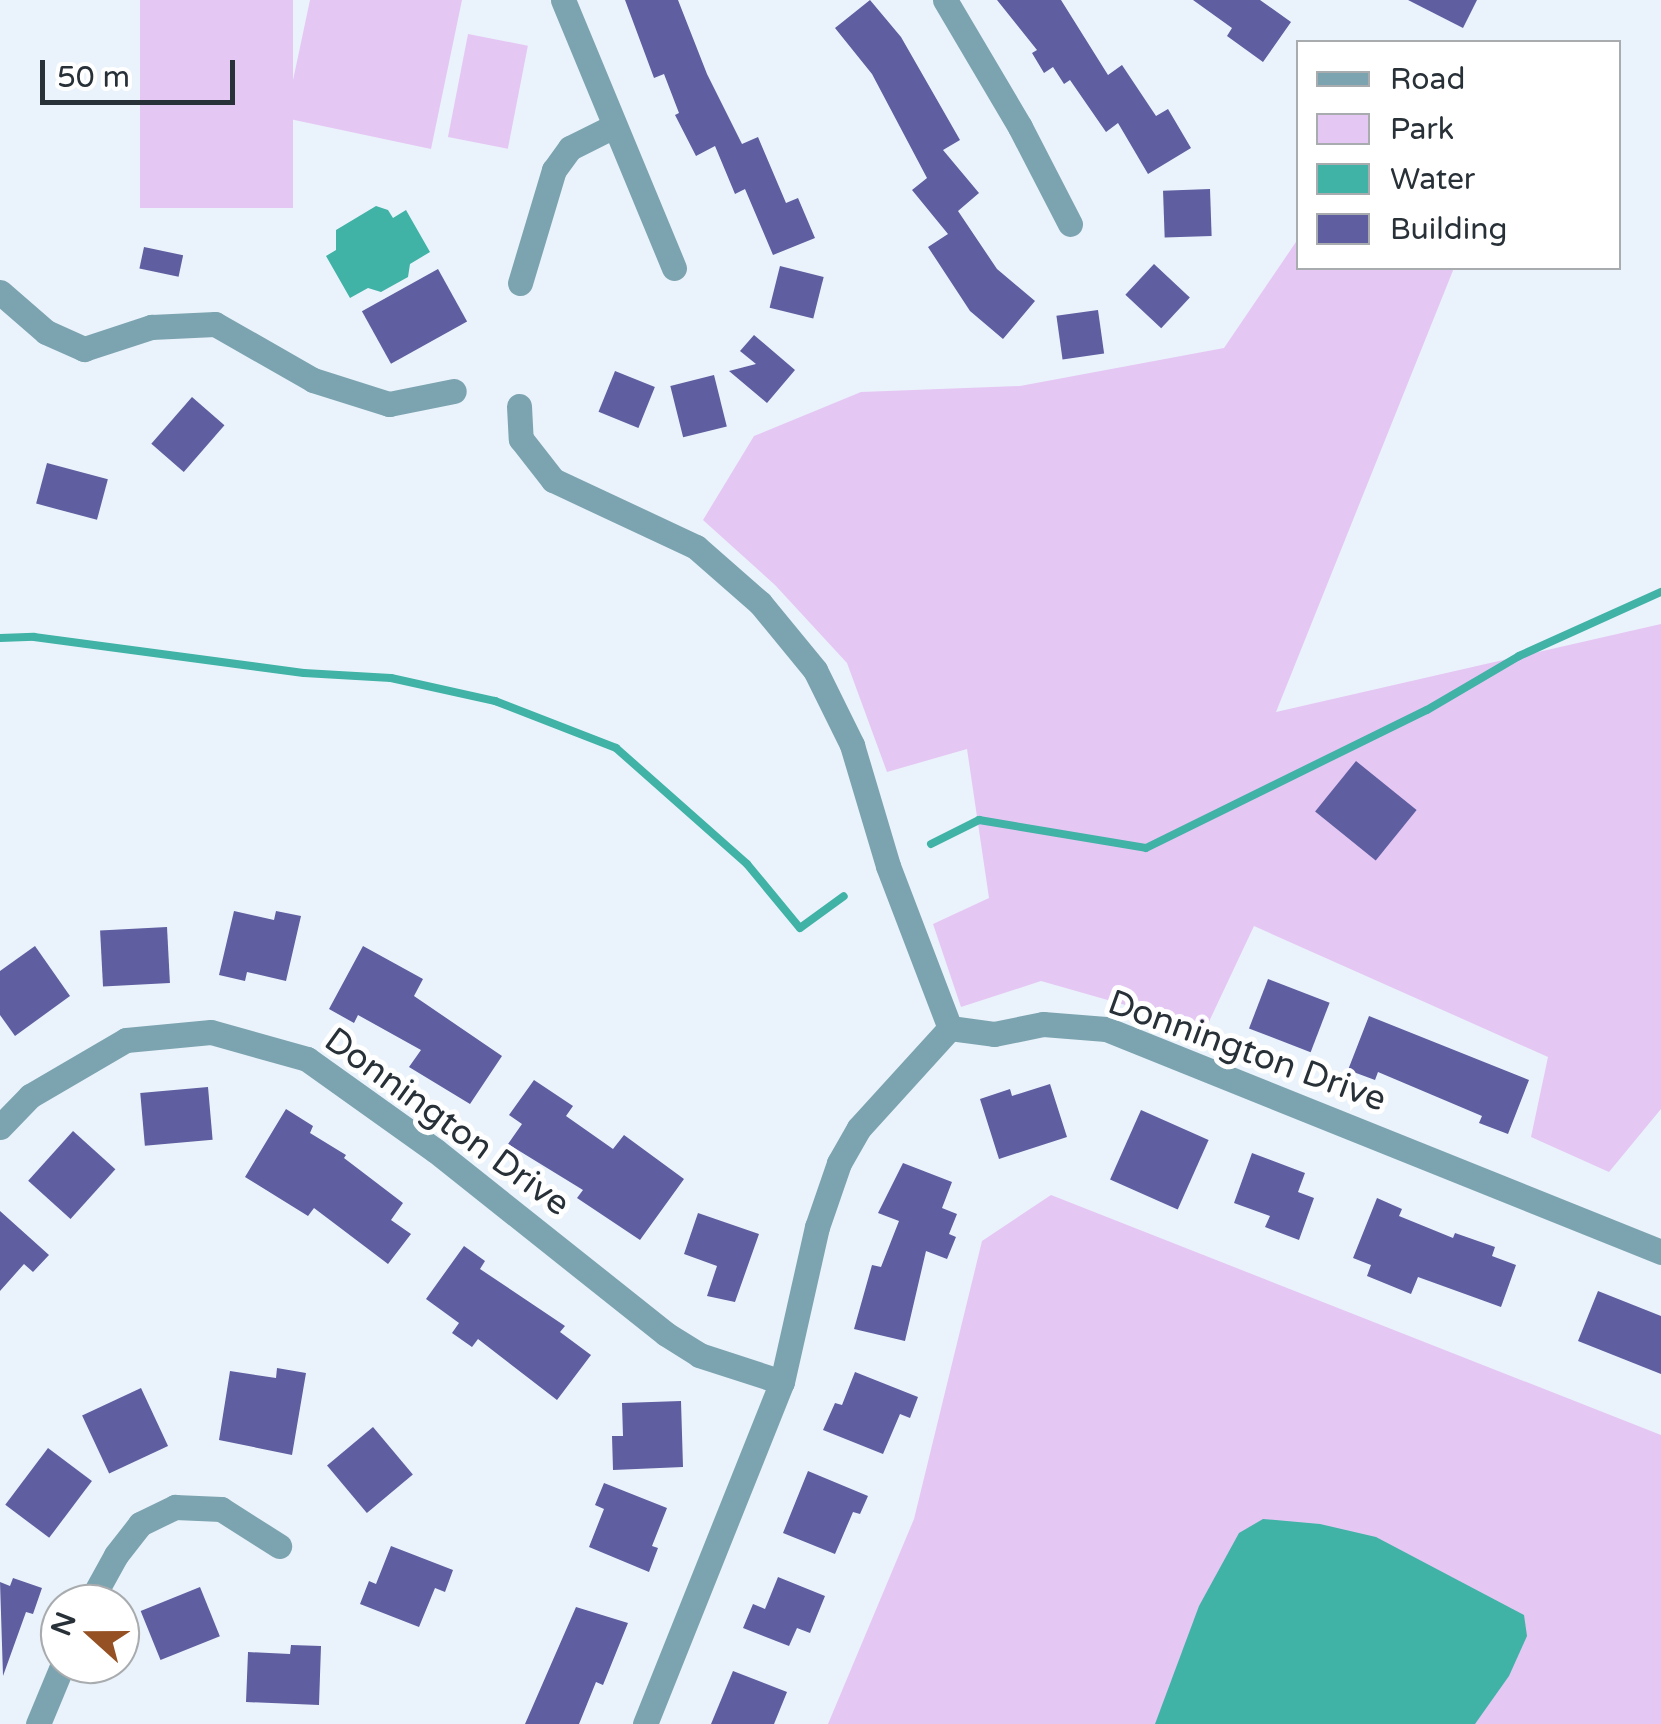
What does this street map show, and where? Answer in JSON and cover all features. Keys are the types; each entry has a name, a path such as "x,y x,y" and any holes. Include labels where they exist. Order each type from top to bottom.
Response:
{"street":[{"path":"563,0 674,268"},
{"path":"945,0 1020,127 1070,224"},
{"path":"520,283 554,170 570,148 614,126"},
{"path":"0,292 46,332 84,349 151,327 216,324 313,380 389,404 454,391"},
{"path":"519,406 521,439 553,480 696,547 760,603 815,670 852,745 888,866 950,1028 860,1128 839,1162 817,1227 782,1382 645,1724"},
{"name":"Donnington Drive","path":"950,1028 994,1034 1042,1024 1106,1029 1661,1252"},
{"name":"Donnington Drive","path":"0,1127 30,1096 126,1040 211,1032 307,1058 506,1205 666,1334 699,1355 782,1382"},
{"path":"99,1584 140,1524 174,1507 221,1510 279,1546"},
{"path":"38,1724 55,1684"}],"green space":[{"path":"140,0 293,0 293,208 140,208"},
{"path":"310,0 462,0 431,149 285,118"},
{"path":"468,34 528,46 508,149 448,137"},
{"path":"1296,242 1296,270 1453,270 1276,712 1661,624 1661,1109 1609,1172 1531,1137 1548,1057 1254,926 1206,1028 1041,981 961,1007 933,924 989,898 967,749 887,772 847,663 775,585 703,520 754,436 861,392 1020,386 1224,348"},
{"path":"1051,1195 1661,1435 1661,1724 828,1724 914,1519 982,1241"}],"water":[{"path":"376,206 388,210 393,218 406,210 430,252 410,264 408,277 381,292 368,288 350,298 326,256 336,250 336,230"},
{"path":"1263,1519 1320,1524 1376,1537 1524,1615 1527,1636 1509,1676 1475,1724 1155,1724 1199,1606 1239,1533"}],"building":[{"path":"625,0 678,0 707,74 742,144 758,137 786,203 798,198 815,238 773,255 745,189 735,194 715,146 696,156 675,115 679,113 664,74 654,78"},
{"path":"870,0 901,37 960,140 943,150 979,193 958,211 997,269 1035,301 1003,339 970,311 928,247 948,234 912,190 927,178 872,74 835,28"},
{"path":"997,0 1061,0 1108,75 1122,65 1156,116 1168,109 1191,148 1148,174 1118,123 1106,132 1070,80 1064,84 1053,67 1044,73 1032,53 1037,50"},
{"path":"1193,0 1260,0 1291,22 1263,62 1227,36 1232,28"},
{"path":"1408,0 1477,0 1463,28"},
{"path":"1210,189 1212,236 1165,238 1163,191"},
{"path":"144,247 183,255 179,277 139,269"},
{"path":"1154,264 1190,297 1161,328 1125,295"},
{"path":"780,266 824,277 813,319 770,308"},
{"path":"438,269 467,321 391,364 362,311"},
{"path":"1098,310 1104,354 1063,359 1056,316"},
{"path":"754,335 795,370 767,403 729,371 756,364 740,351"},
{"path":"615,371 655,387 638,428 599,412"},
{"path":"714,375 727,426 683,437 670,386"},
{"path":"192,397 224,425 184,472 151,444"},
{"path":"47,463 108,479 97,520 36,504"},
{"path":"1356,761 1417,810 1376,861 1315,812"},
{"path":"234,911 274,920 276,911 301,916 286,981 247,972 245,981 219,975"},
{"path":"167,927 170,983 103,986 100,931"},
{"path":"35,946 70,996 15,1036 0,1015 0,971"},
{"path":"363,946 423,979 414,996 502,1056 470,1104 409,1067 421,1050 358,1015 354,1023 329,1009"},
{"path":"1268,979 1330,1003 1311,1052 1249,1028"},
{"path":"1369,1016 1529,1080 1508,1134 1479,1123 1482,1116 1378,1072 1375,1080 1348,1070"},
{"path":"534,1080 573,1106 566,1116 613,1149 624,1135 684,1179 640,1240 577,1198 583,1190 508,1144 522,1124 509,1115"},
{"path":"1050,1084 1067,1137 999,1159 980,1099 1010,1089 1012,1096"},
{"path":"208,1087 213,1140 145,1146 140,1093"},
{"path":"286,1109 313,1126 310,1133 346,1155 344,1158 403,1203 391,1220 411,1234 388,1264 314,1208 308,1216 245,1177"},
{"path":"1141,1110 1209,1140 1178,1210 1110,1179"},
{"path":"73,1131 115,1169 71,1219 28,1181"},
{"path":"1252,1153 1305,1173 1298,1192 1314,1198 1299,1240 1265,1227 1270,1216 1234,1203"},
{"path":"903,1163 952,1182 942,1208 957,1214 949,1234 956,1237 947,1259 926,1251 905,1341 854,1329 872,1265 881,1267 899,1221 878,1213"},
{"path":"1377,1198 1402,1209 1399,1216 1453,1238 1455,1233 1495,1247 1492,1256 1516,1265 1501,1307 1418,1277 1411,1294 1367,1276 1371,1265 1353,1258"},
{"path":"0,1211 49,1255 33,1272 24,1264 0,1291"},
{"path":"698,1213 759,1234 735,1302 707,1296 717,1266 684,1254"},
{"path":"464,1246 485,1261 480,1269 565,1326 560,1332 591,1355 557,1400 478,1339 472,1347 452,1333 459,1323 426,1299"},
{"path":"1598,1291 1661,1316 1661,1374 1578,1341"},
{"path":"277,1368 306,1373 292,1455 219,1440 230,1371 276,1378"},
{"path":"855,1372 918,1397 910,1418 900,1414 883,1454 823,1430 835,1403 842,1405"},
{"path":"141,1388 168,1446 109,1473 82,1415"},
{"path":"681,1401 683,1467 613,1470 612,1436 623,1436 622,1403"},
{"path":"373,1427 413,1474 367,1513 327,1466"},
{"path":"48,1448 92,1481 49,1538 5,1505"},
{"path":"808,1471 868,1496 860,1514 853,1512 835,1554 783,1533"},
{"path":"604,1483 667,1508 652,1546 658,1548 649,1572 589,1547 604,1509 595,1505"},
{"path":"391,1546 453,1570 445,1592 435,1588 419,1627 360,1604 369,1581 376,1584"},
{"path":"778,1577 825,1596 810,1633 797,1628 789,1646 743,1628 753,1604 765,1609"},
{"path":"13,1578 40,1587 40,1594 33,1614 26,1612 3,1676 0,1582 10,1586"},
{"path":"200,1587 220,1636 161,1660 141,1611"},
{"path":"576,1607 628,1623 603,1685 596,1682 579,1724 525,1724"},
{"path":"291,1645 321,1646 319,1705 246,1702 248,1652 290,1654"},
{"path":"733,1671 787,1692 774,1724 711,1724"}],"waterway":[{"path":"931,844 979,820 1146,848 1427,710 1519,656 1661,592"},
{"path":"0,638 34,637 304,673 391,678 495,701 616,748 747,864 800,928 844,896"}]}
